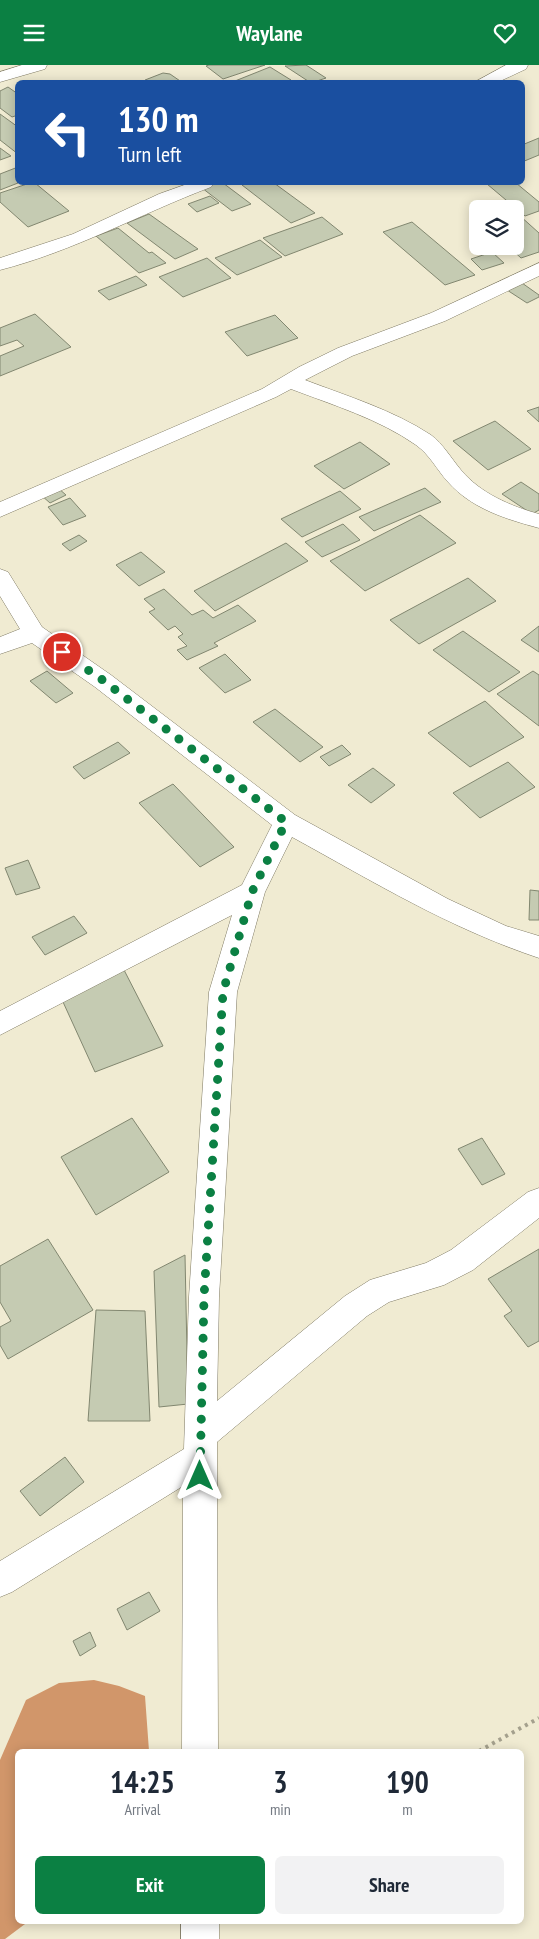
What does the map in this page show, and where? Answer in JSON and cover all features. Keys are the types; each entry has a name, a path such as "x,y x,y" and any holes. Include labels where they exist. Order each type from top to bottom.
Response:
{"street":[{"path":"0,77 39,65"},
{"path":"487,80 520,65"},
{"path":"0,264 80,238 165,198 200,185"},
{"path":"0,510 269,393 345,352 438,317 539,269"},
{"path":"290,381 374,415 420,439 436,449 458,479 474,494 494,505 539,521"},
{"path":"0,577 34,633 104,681 286,822 439,905 497,933 539,947"},
{"path":"0,647 34,633"},
{"path":"200,1749 201,1446 204,1297 223,992 252,892 286,822"},
{"path":"0,1024 252,892"},
{"path":"0,1580 201,1446 356,1306 381,1290 433,1275 462,1261 539,1201"},
{"path":"200,1924 200,1939"}],"path":[{"path":"483,1749 539,1718"}],"shaded area":[{"path":"94,1680 119,1686 145,1696 149,1749 15,1749 15,1924 25,1924 5,1939 0,1939 0,1760 26,1700 59,1683"}],"building":[{"path":"209,65 265,65 223,79 206,66"},
{"path":"306,65 326,78 306,80 285,66"},
{"path":"270,67 291,80 238,80"},
{"path":"163,73 170,74 179,80 145,80"},
{"path":"8,87 15,92 15,116 12,117 0,108 0,91"},
{"path":"0,114 15,125 15,152 0,140"},
{"path":"539,138 539,155 525,161 525,144"},
{"path":"0,148 11,156 0,160"},
{"path":"15,168 15,184 0,190 0,174"},
{"path":"24,185 37,185 69,211 28,227 0,202 0,193"},
{"path":"211,185 226,185 251,204 232,211 202,188"},
{"path":"242,185 277,185 315,213 291,223"},
{"path":"488,185 518,185 539,202 539,211 525,216 524,200 506,200"},
{"path":"210,196 219,203 197,212 188,204"},
{"path":"149,214 198,249 175,259 127,223"},
{"path":"322,217 343,234 285,256 263,238"},
{"path":"524,220 539,233 539,252 521,258 518,255 524,255"},
{"path":"412,222 475,275 445,285 383,232"},
{"path":"118,228 149,253 152,252 166,263 139,273 96,236"},
{"path":"260,240 282,257 237,275 215,258"},
{"path":"483,255 495,255 504,263 482,270 471,259"},
{"path":"207,258 231,278 183,297 159,277"},
{"path":"136,276 147,285 109,300 98,291"},
{"path":"522,283 539,295 539,297 527,303 507,290"},
{"path":"35,314 71,347 0,376 0,356 24,346 17,340 0,346 0,328"},
{"path":"275,315 298,338 247,356 225,332"},
{"path":"539,407 539,422 527,411"},
{"path":"495,421 531,449 488,470 453,441"},
{"path":"360,442 390,464 344,489 314,466"},
{"path":"521,482 539,494 539,510 532,514 502,494"},
{"path":"58,488 66,495 50,503 41,495"},
{"path":"425,488 441,502 374,531 359,517"},
{"path":"340,491 361,509 302,537 281,519"},
{"path":"70,498 86,516 63,525 48,507"},
{"path":"420,515 456,543 365,591 330,561"},
{"path":"343,524 360,540 322,557 305,542"},
{"path":"79,535 87,541 70,551 62,544"},
{"path":"286,543 308,561 215,611 194,591"},
{"path":"141,552 165,572 139,586 116,565"},
{"path":"468,578 496,601 419,644 390,620"},
{"path":"164,589 192,615 203,610 213,618 238,605 256,621 214,643 218,646 187,660 177,650 187,646 178,637 183,634 175,626 168,630 149,612 155,609 144,599"},
{"path":"539,626 539,652 521,640"},
{"path":"463,631 520,672 489,692 433,650"},
{"path":"225,654 251,680 225,693 199,668"},
{"path":"47,671 73,693 56,703 30,681"},
{"path":"533,671 539,675 539,726 497,694"},
{"path":"485,701 524,737 470,767 428,733"},
{"path":"275,709 323,747 300,762 253,722"},
{"path":"118,742 130,753 84,779 73,767"},
{"path":"342,745 351,754 329,766 320,757"},
{"path":"508,762 535,787 480,818 453,793"},
{"path":"373,768 395,785 371,803 348,785"},
{"path":"173,784 234,847 200,867 139,803"},
{"path":"28,860 40,888 16,895 5,868"},
{"path":"530,890 539,891 539,920 529,920"},
{"path":"74,916 87,933 45,955 32,937"},
{"path":"123,968 163,1046 95,1072 58,991"},
{"path":"132,1118 169,1172 96,1215 61,1157"},
{"path":"482,1138 505,1174 482,1185 458,1149"},
{"path":"48,1239 93,1310 8,1359 0,1345 0,1327 11,1321 0,1302 0,1266"},
{"path":"539,1249 539,1341 528,1347 504,1316 512,1311 488,1279"},
{"path":"185,1255 188,1404 159,1407 154,1271"},
{"path":"96,1310 145,1311 150,1421 88,1421"},
{"path":"65,1457 84,1482 40,1516 20,1491"},
{"path":"149,1592 160,1611 127,1630 117,1609"},
{"path":"90,1632 96,1646 80,1656 73,1641"}],"route":[{"path":"62,652 104,681 286,822 252,892 223,992 204,1297 200,1476"}]}
